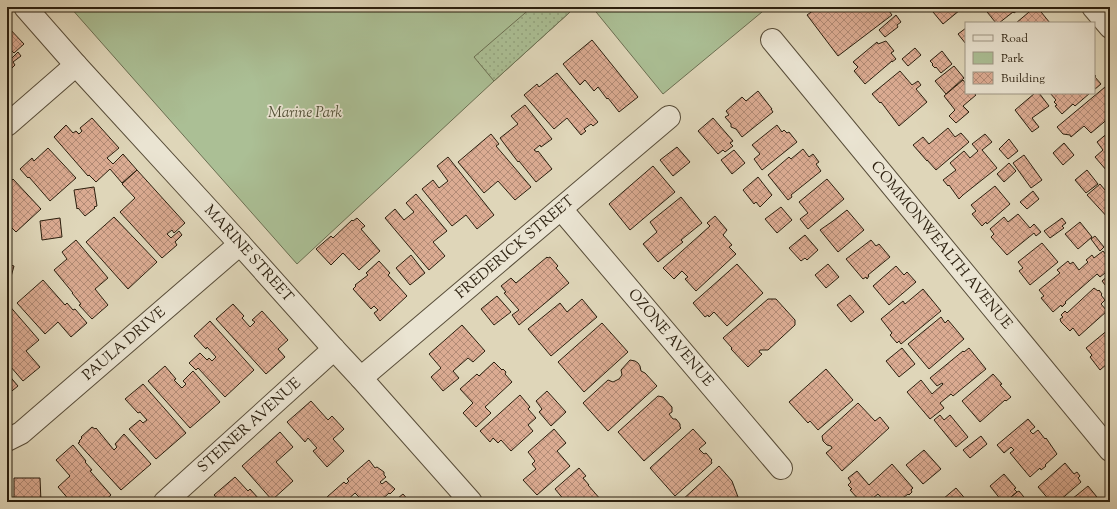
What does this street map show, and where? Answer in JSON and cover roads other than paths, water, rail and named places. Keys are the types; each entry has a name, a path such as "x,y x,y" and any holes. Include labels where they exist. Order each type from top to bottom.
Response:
{"street":[{"name":"MARINE STREET","path":"25,7 76,65 362,378 471,502"},
{"path":"1093,7 1110,27"},
{"name":"COMMONWEALTH AVENUE","path":"772,40 1110,450"},
{"path":"7,125 76,65"},
{"name":"FREDERICK STREET","path":"362,378 669,117"},
{"name":"OZONE AVENUE","path":"561,209 781,468"},
{"name":"PAULA DRIVE","path":"7,440 21,434 240,244"},
{"name":"STEINER AVENUE","path":"165,502 334,349"}],"park label":[{"name":"Marine Park","path":"305,113"}]}
